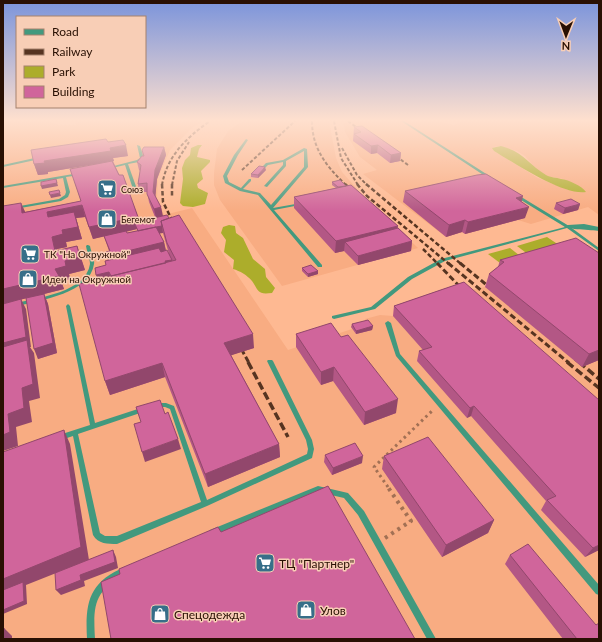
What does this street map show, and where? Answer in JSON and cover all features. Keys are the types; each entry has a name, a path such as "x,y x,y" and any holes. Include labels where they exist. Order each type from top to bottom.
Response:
{"street":[{"path":"568,227 584,226 599,229"}],"lane":[{"path":"106,169 127,165 142,158 140,151"},
{"path":"239,151 225,176 227,183 241,190 259,194 320,266"},
{"path":"263,168 267,164 284,161 301,151"},
{"path":"272,208 306,167 304,151"},
{"path":"449,151 494,180"},
{"path":"3,166 42,158"},
{"path":"266,186 285,166 284,161"},
{"path":"127,165 136,192"},
{"path":"3,187 85,173"},
{"path":"3,210 60,200 67,196 68,192 64,176"},
{"path":"241,190 250,180"},
{"path":"3,181 10,186"},
{"path":"513,193 568,227 599,250"},
{"path":"272,208 302,204"},
{"path":"334,317 372,308 410,278 443,260 568,227"},
{"path":"10,305 60,294 74,287 87,276 92,264 88,246"},
{"path":"68,306 93,426"},
{"path":"388,323 398,355 599,591"},
{"path":"75,432 97,535 104,540 117,540 205,504 310,456 311,449 309,440 270,361"},
{"path":"53,440 156,405 166,405 172,408 205,504"},
{"path":"207,536 318,489 346,495 361,513 432,639"},
{"path":"91,639 89,615 95,593 112,576 134,567"}],"path":[{"path":"378,542 412,521 374,467 439,404"}],"shaded area":[{"path":"3,151 170,151 158,178 157,198 164,215 192,208 288,350 352,329 351,327 367,323 365,319 380,315 393,316 461,292 485,287 500,275 599,250 599,639 3,639"},
{"path":"217,151 335,151 342,172 365,198 418,248 282,286 220,200 214,185"},
{"path":"356,151 494,151 538,178 571,191 577,186 563,179 547,176 536,169 525,156 517,151 599,151 599,215 588,207 531,224 518,220 465,234 462,232 446,237 363,174 377,170 360,157"}],"green space":[{"path":"191,151 199,151 197,157 210,160 210,162 201,171 203,179 197,184 198,188 208,193 205,204 193,207 183,206 180,203 183,179 182,168 185,160 190,155"},
{"path":"494,151 513,151 521,155 546,175 571,182 586,192 577,192 552,184 539,178"},
{"path":"229,225 235,226 236,233 243,238 253,259 265,269 266,277 275,288 272,293 259,292 248,277 233,269 234,260 224,252 226,240 221,233 223,227"},
{"path":"547,237 568,251 537,261 517,246"},
{"path":"510,248 529,263 508,269 488,254"}],"building":[{"path":"31,151 111,151 44,161 45,163 34,164"},
{"path":"142,151 162,151 155,170 153,192 161,207 154,209 147,194 147,183 138,184 141,165 137,162 142,156 144,156"},
{"path":"386,151 398,151 401,153 391,155"},
{"path":"112,161 119,175 123,175 138,217 89,227 82,205 47,212 48,217 74,212 78,227 62,230 63,234 52,237 55,251 77,246 80,257 65,261 66,266 55,269 59,276 3,289 3,206 21,203 22,213 81,201 70,169"},
{"path":"259,166 265,167 258,175 251,174"},
{"path":"486,174 523,196 516,198 529,207 468,222 465,220 449,225 405,191 477,175"},
{"path":"56,179 57,183 41,186 41,182"},
{"path":"340,180 346,186 338,187 332,182"},
{"path":"351,185 398,226 336,241 294,197"},
{"path":"59,190 60,193 50,195 49,192"},
{"path":"571,199 580,204 565,208 556,203"},
{"path":"167,215 169,218 161,221 162,226 138,231 135,224 140,221"},
{"path":"179,215 253,334 224,343 279,444 205,474 162,363 105,381 79,284 176,260 167,243 161,221"},
{"path":"156,227 164,242 107,256 106,252 110,251 104,236"},
{"path":"398,228 412,241 358,256 345,242"},
{"path":"576,238 599,253 599,350 589,354 489,274 504,262 500,260"},
{"path":"159,248 161,252 167,250 172,260 165,261 166,263 111,276 109,272 96,275 95,268 106,265 105,261"},
{"path":"311,265 318,271 308,274 302,268"},
{"path":"464,282 599,400 599,545 593,548 547,500 556,496 474,406 470,408 419,351 432,347 394,306"},
{"path":"44,294 53,343 34,349 26,298"},
{"path":"21,299 26,337 3,343 3,304"},
{"path":"368,320 373,326 356,331 352,324"},
{"path":"331,323 341,337 348,335 398,399 365,412 334,367 321,372 296,334"},
{"path":"27,340 33,384 22,388 24,408 8,414 10,432 3,435 3,347"},
{"path":"160,400 165,414 168,412 178,439 142,452 134,424 141,422 136,407"},
{"path":"64,430 81,547 3,579 3,452"},
{"path":"428,437 494,520 446,545 384,456"},
{"path":"355,443 363,456 333,468 325,455"},
{"name":"ТЦ \"Партнер\"","path":"328,486 415,639 111,639 101,582 120,574 119,569 218,527 221,532"},
{"path":"528,544 596,625 599,623 599,639 577,639 510,555"},
{"path":"113,550 115,562 80,575 81,580 56,590 55,573"},
{"path":"23,582 24,601 3,610 3,590"},
{"path":"4,628 4,639 3,639"}],"railway":[{"path":"162,185 168,165 177,151"},
{"path":"172,185 177,161 183,151"},
{"path":"242,170 263,151"},
{"path":"319,151 327,164 345,184"},
{"path":"340,151 341,158 358,185"},
{"path":"344,151 357,175 366,184"},
{"path":"392,153 408,165"},
{"path":"345,184 354,192"},
{"path":"357,184 367,196 449,264"},
{"path":"366,184 461,264"},
{"path":"162,185 163,202 176,228"},
{"path":"172,185 172,197"},
{"path":"423,249 437,263"},
{"path":"437,263 465,292"},
{"path":"448,263 569,363"},
{"path":"460,263 494,291"},
{"path":"237,341 249,363"},
{"path":"575,359 580,363"},
{"path":"248,362 288,437"},
{"path":"567,362 599,388"},
{"path":"579,362 599,379"}],"place":[{"name":"Союз","path":"107,189"},
{"name":"Бегемот","path":"107,219"},
{"name":"ТК \"На Окружной\"","path":"30,254"},
{"name":"Идеи на Окружной","path":"28,279"},
{"name":"ТЦ \"Партнер\"","path":"265,563"},
{"name":"Улов","path":"306,610"},
{"name":"Спецодежда","path":"160,614"}]}
